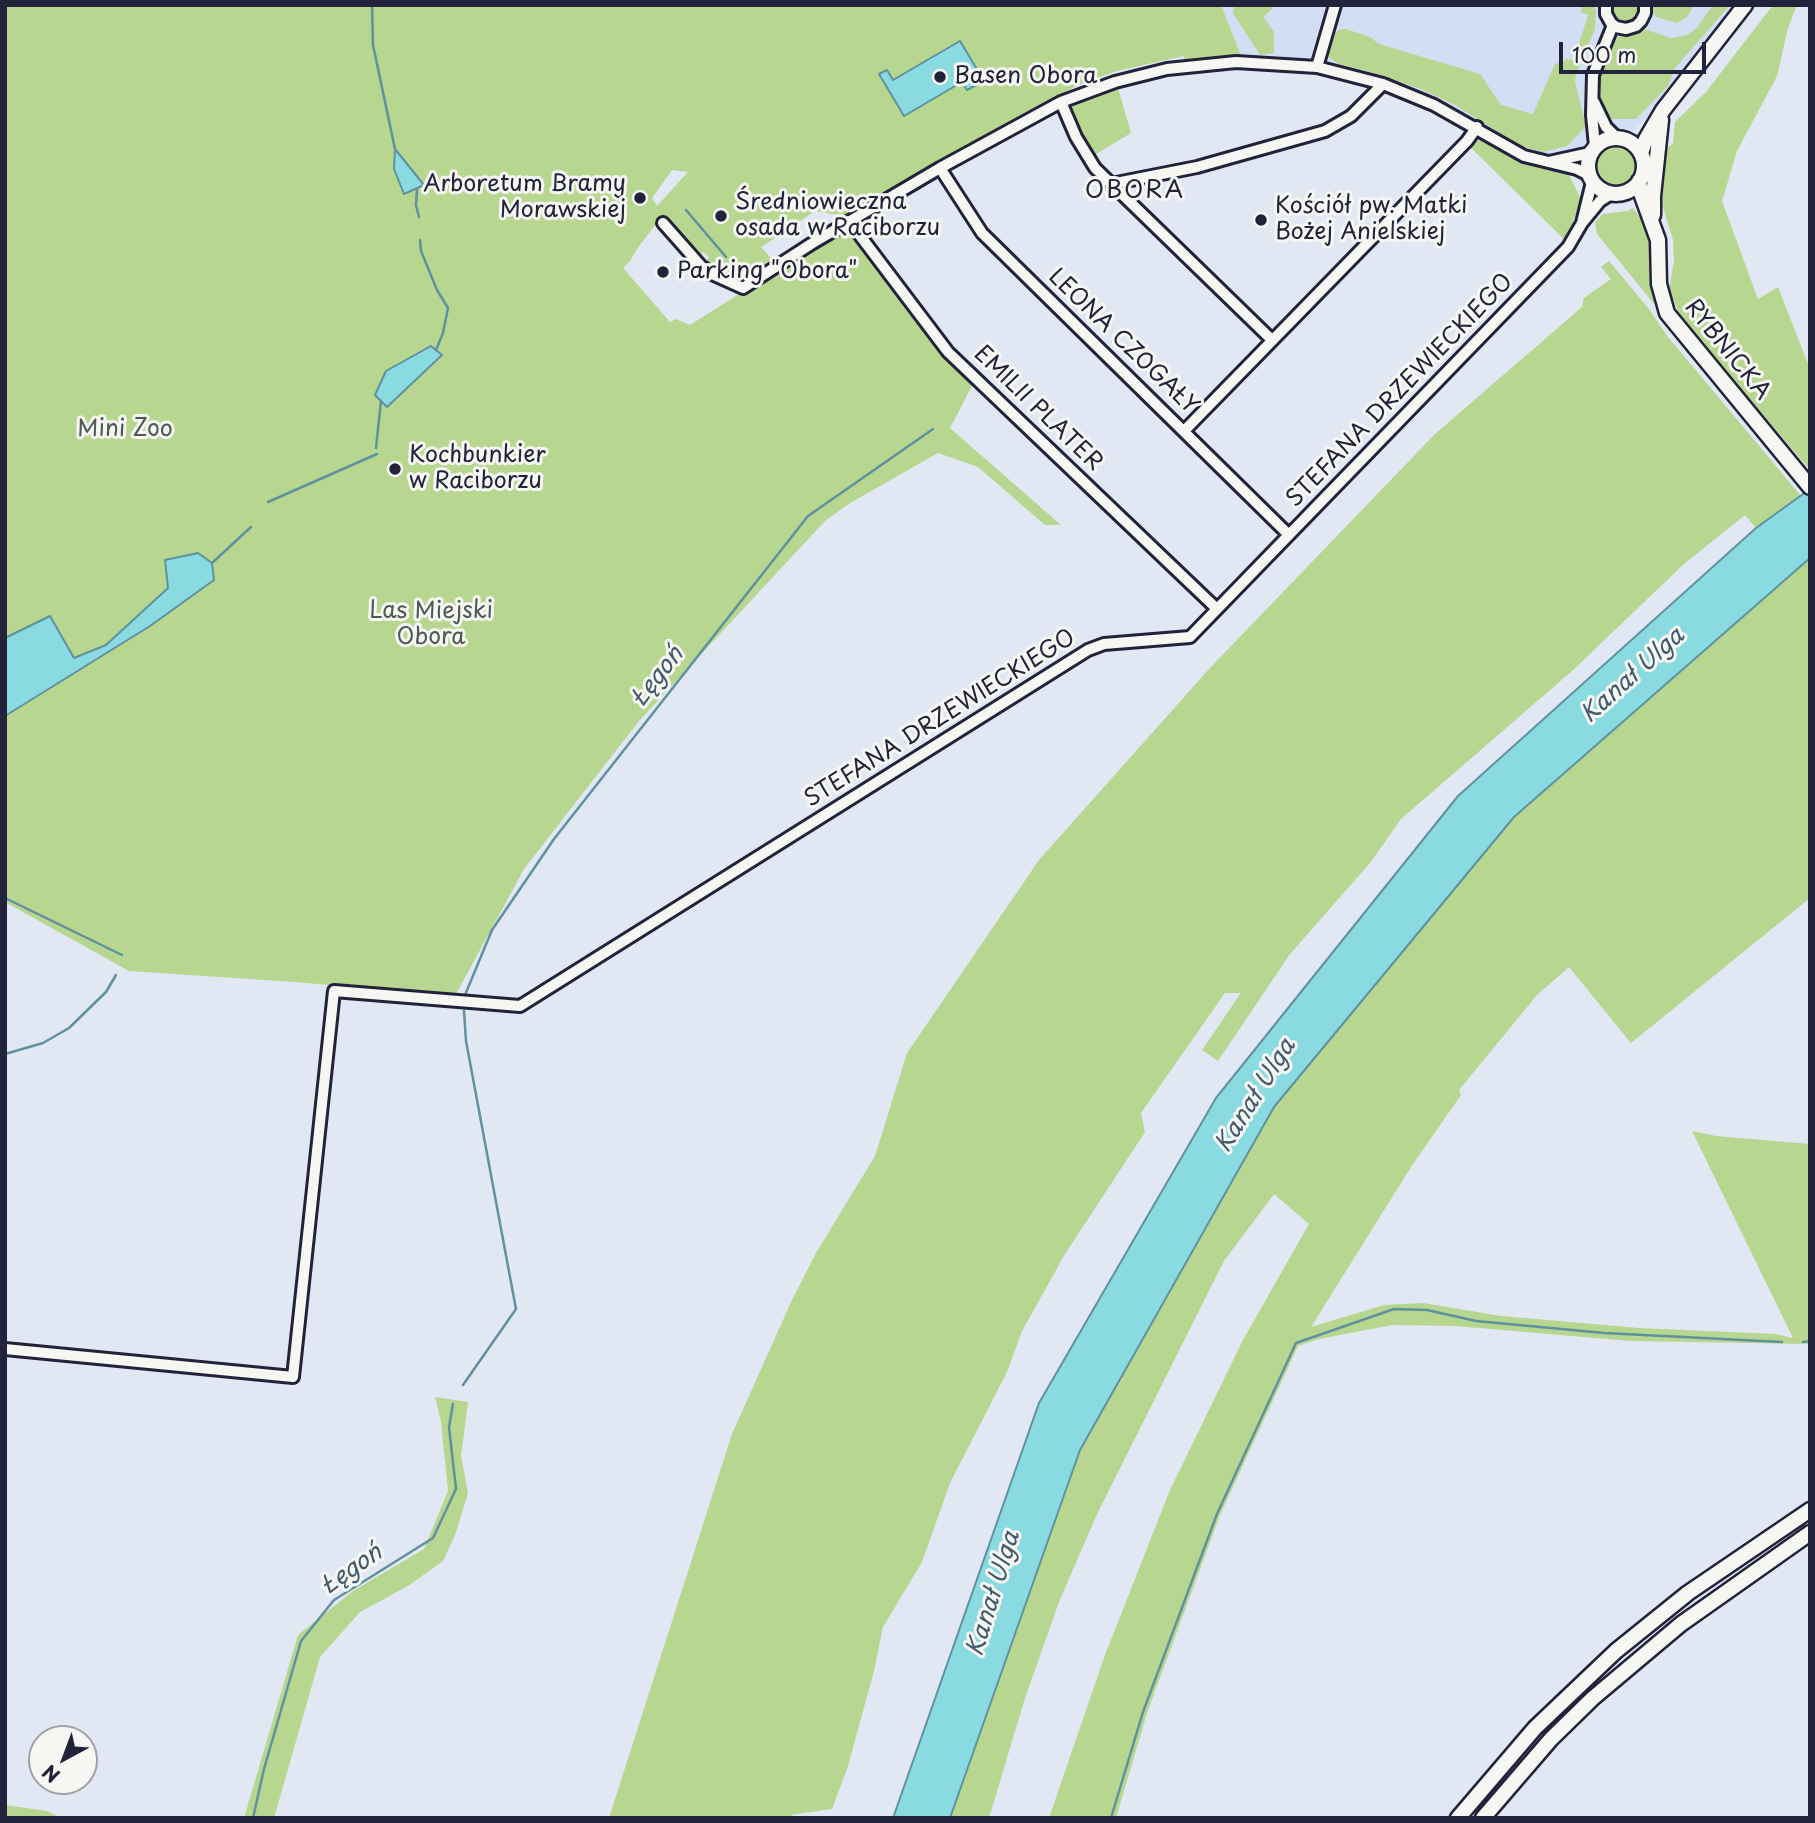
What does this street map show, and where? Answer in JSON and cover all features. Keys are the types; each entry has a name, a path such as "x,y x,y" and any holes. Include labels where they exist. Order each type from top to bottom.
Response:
{"main road":[{"name":"RYBNICKA","path":"1745,5 1663,110 1646,139 1641,153 1644,170 1639,188 1653,223 1659,248 1659,284 1670,318 1810,487"},
{"name":"RYBNICKA","path":"1593,150 1605,139 1621,138 1637,132 1663,110"},
{"path":"1653,223 1656,157 1663,110"},
{"path":"1621,138 1634,144 1641,153"},
{"path":"1593,150 1587,164 1591,179 1601,190 1633,203 1653,223"},
{"path":"1614,194 1627,191 1639,181"},
{"path":"1458,1818 1535,1728 1616,1651 1688,1594 1810,1510"},
{"path":"1482,1818 1551,1739 1593,1698 1681,1624 1810,1533"}],"street":[{"path":"1317,67 1335,5"},
{"path":"1606,5 1607,17 1613,25 1623,29 1636,26 1644,16 1645,5"},
{"path":"1549,162 1593,150 1592,81 1596,64 1613,25"},
{"path":"663,223 701,266 743,288 849,221 1061,102 1115,82 1167,69 1236,62 1317,67 1383,84 1434,105 1477,127 1518,153 1591,179"},
{"path":"1111,184 1197,167 1325,131 1351,116 1383,84"},
{"path":"1592,99 1606,127 1621,138"},
{"path":"1061,102 1076,137 1095,169 1272,340"},
{"path":"1184,431 1467,141 1477,127"},
{"name":"LEONA CZOGAŁY","path":"940,168 982,233 1289,535"},
{"name":"STEFANA DRZEWIECKIEGO","path":"5,1349 293,1377 334,991 513,1007 528,1003 1088,650 1104,643 1190,637 1563,253 1574,240 1581,223 1591,179"},
{"name":"STEFANA DRZEWIECKIEGO","path":"1581,223 1600,201 1614,194"},
{"name":"EMILII PLATER","path":"849,221 948,352 1217,609"}],"shaded area":[{"path":"1221,5 1736,5 1661,103 1633,131 1626,133 1610,127 1592,135 1575,154 1546,155 1529,152 1512,144 1445,104 1367,74 1303,60 1242,58"}],"green space":[{"name":"Las Miejski Obora","path":"5,5 1221,5 1242,58 1185,62 1184,56 1117,71 1078,85 844,216 815,211 761,247 772,259 751,272 739,276 720,270 707,261 709,257 703,252 701,254 665,215 658,221 623,268 670,322 676,319 690,325 848,225 974,382 950,428 1061,525 1045,525 978,467 938,453 850,503 825,521 639,721 524,869 455,996 129,971 5,902 5,716 150,626 214,580 212,564 169,588 106,645 74,658 50,616 5,638","holes":["396,150 423,185 403,194 394,169","672,170 688,172 657,206 652,198","442,355 387,407 386,371"]},
{"path":"1234,5 1276,5 1263,17 1274,32 1274,53 1260,55 1233,13"},
{"path":"1582,5 1594,5 1596,10 1595,29 1576,73 1575,82 1586,126 1567,146 1543,152 1521,146 1455,105 1421,89 1339,64 1328,57 1326,49 1332,35 1346,29 1370,37 1379,44 1480,74 1501,105 1533,114 1555,64 1566,59 1574,60 1588,15 1581,12"},
{"path":"1613,5 1639,5 1638,14 1633,21 1622,22 1614,15"},
{"path":"1650,5 1694,5 1687,17 1677,23 1656,17"},
{"path":"1713,5 1730,5 1675,68 1668,86 1636,119 1606,119 1599,100 1598,82 1604,60 1618,37 1644,29 1671,38 1687,35 1696,29"},
{"path":"1773,5 1797,5 1788,28 1777,76 1737,151 1722,201 1758,299 1778,287 1810,369 1810,470 1681,318 1669,289 1674,261 1673,240 1661,201 1666,148 1673,144 1675,122 1706,92"},
{"path":"1118,88 1131,133 1091,157 1070,114 1071,107 1085,99"},
{"path":"1483,140 1519,162 1569,175 1581,199 1566,241 1470,147"},
{"path":"1616,146 1624,147 1630,152 1635,158 1635,174 1630,180 1624,185 1616,186 1608,185 1602,180 1597,174 1596,166 1597,158 1602,152 1608,147"},
{"path":"1633,208 1644,223 1649,236 1650,281 1655,305 1597,234 1595,222 1603,214"},
{"path":"1609,261 1649,309 1668,337 1801,496 1756,528 1745,515 1684,564 1572,671 1401,819 1370,863 1290,954 1218,1061 1202,1050 1241,993 1225,993 1141,1113 1145,1132 1065,1254 1022,1331 1007,1372 950,1483 922,1562 883,1627 848,1766 832,1809 791,1815 792,1818 609,1818 732,1434 816,1253 875,1156 907,1053 1039,860 1209,669 1435,434 1582,307 1584,298 1611,279 1601,267"},
{"path":"1810,558 1810,898 1631,1043 1569,967 1537,995 1459,1090 1461,1095 1411,1167 1311,1327 1384,1305 1423,1303 1501,1316 1639,1328 1775,1334 1793,1338 1692,1131 1716,1136 1810,1144 1810,1344 1630,1341 1456,1326 1392,1325 1319,1339 1298,1346 1220,1515 1147,1713 1116,1818 1049,1818 1105,1655 1170,1490 1243,1340 1309,1224 1274,1194 1224,1261 1097,1514 1059,1602 1025,1698 989,1818 950,1818 1080,1450 1274,1107 1514,817"},
{"path":"435,1397 468,1402 461,1456 468,1493 455,1535 443,1561 408,1586 360,1612 320,1657 274,1818 244,1818 298,1635 353,1591 424,1549 448,1491 441,1422"},
{"path":"5,1805 47,1811 62,1818 5,1818"}],"water":[{"name":"Basen Obora","path":"960,41 984,81 967,90 962,82 904,116 879,74 887,70 893,80"},
{"path":"395,149 424,185 404,194 394,169"},
{"path":"431,346 442,355 387,407 375,395 386,371"},
{"name":"Kanał Ulga","path":"1810,489 1810,558 1514,817 1274,1107 1080,1450 950,1818 893,1818 1039,1403 1216,1098 1458,796 1756,528"},
{"path":"198,553 212,563 214,580 150,626 5,716 5,638 50,616 74,658 106,645 168,588 165,560"}],"waterway":[{"path":"372,5 373,45 395,149"},
{"path":"417,189 416,205 419,217"},
{"path":"686,210 726,257"},
{"path":"420,240 421,251 437,290 448,308 436,350"},
{"path":"376,448 381,401"},
{"name":"Łęgoń","path":"465,995 492,930 554,839 808,516 933,429"},
{"path":"268,502 377,454"},
{"path":"212,563 251,527"},
{"path":"5,898 122,955"},
{"path":"5,1054 43,1043 69,1028 106,992 116,975"},
{"name":"Łęgoń","path":"463,1385 516,1309 466,1041 464,1011"},
{"path":"1111,1818 1143,1712 1217,1514 1296,1343 1394,1309 1427,1310 1476,1321 1604,1333 1782,1342"},
{"path":"1803,1342 1810,1341"},
{"name":"Łęgoń","path":"253,1818 264,1769 301,1641 334,1600 433,1538 456,1489 449,1427 453,1404"}],"place":[{"name":"Basen Obora","path":"940,77"},
{"name":"Arboretum Bramy Morawskiej","path":"640,198"},
{"name":"Średniowieczna osada w Raciborzu","path":"721,216"},
{"name":"Kościół pw. Matki Bożej Anielskiej","path":"1261,220"},
{"name":"Parking \"Obora\"","path":"663,272"},
{"name":"Kochbunkier w Raciborzu","path":"395,469"}],"district":[{"name":"OBORA","path":"1135,191"}],"park label":[{"name":"Mini Zoo","path":"125,430"}]}
